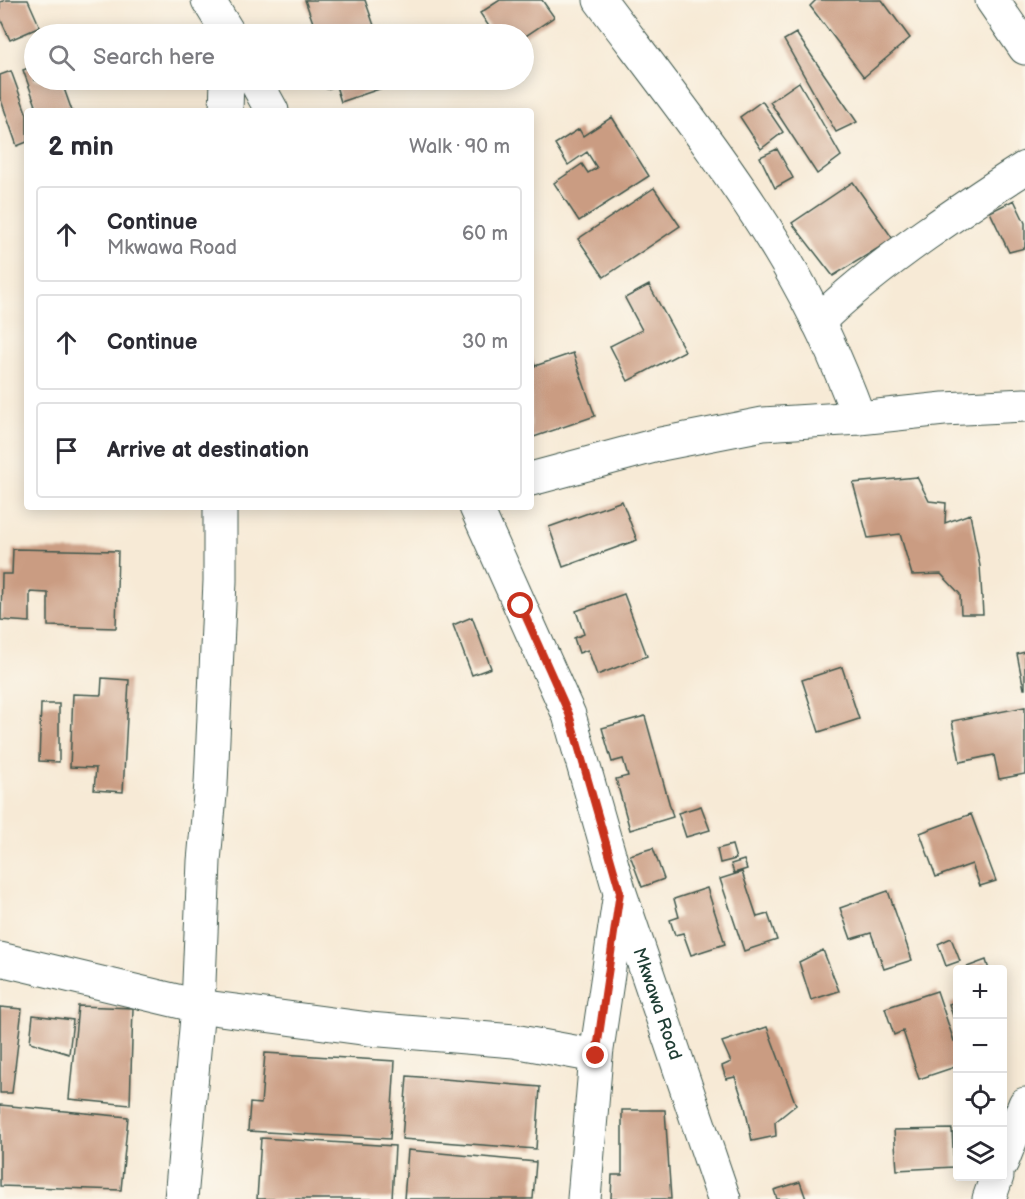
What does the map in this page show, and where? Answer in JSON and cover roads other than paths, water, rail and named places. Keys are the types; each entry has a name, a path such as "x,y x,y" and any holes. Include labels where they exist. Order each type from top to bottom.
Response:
{"street":[{"path":"208,0 222,24"},
{"path":"600,0 719,159 786,261 818,322 859,418"},
{"path":"992,0 1025,48"},
{"path":"226,108 227,90"},
{"path":"260,90 270,108"},
{"path":"818,322 841,298 869,275 946,220 1025,168"},
{"path":"534,478 661,444 763,424 859,418 944,409 1025,405"},
{"path":"182,1199 198,1006 204,861 211,784 217,661 220,510"},
{"name":"Mkwawa Road","path":"477,510 569,714 620,892 724,1199"},
{"path":"584,1199 596,1056 620,892"},
{"path":"0,959 198,1006 369,1029 514,1041 596,1056"},
{"path":"1007,1149 1025,1104"},
{"path":"989,1199 995,1181"}]}
